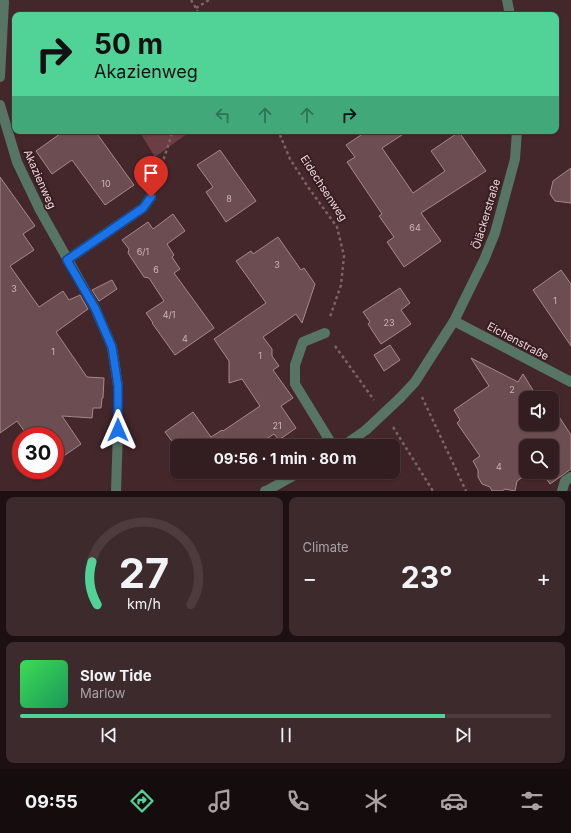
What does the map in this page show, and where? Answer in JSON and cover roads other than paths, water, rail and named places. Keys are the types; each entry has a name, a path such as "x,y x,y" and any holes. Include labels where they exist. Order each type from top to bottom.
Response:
{"street":[{"path":"507,0 509,12"},
{"path":"0,2 4,2 0,77"},
{"name":"Akazienweg","path":"0,105 17,162 40,210 95,308 112,347 118,386 116,491"},
{"name":"Öläckerstraße","path":"353,439 366,430 415,382 454,321 495,234 515,159 517,134"},
{"path":"67,260 143,208 151,197"},
{"name":"Eichenstraße","path":"454,321 571,382"},
{"path":"325,333 303,342 295,365 295,384 329,439"},
{"path":"562,491 565,481 571,477"},
{"path":"265,491 288,479"}]}
